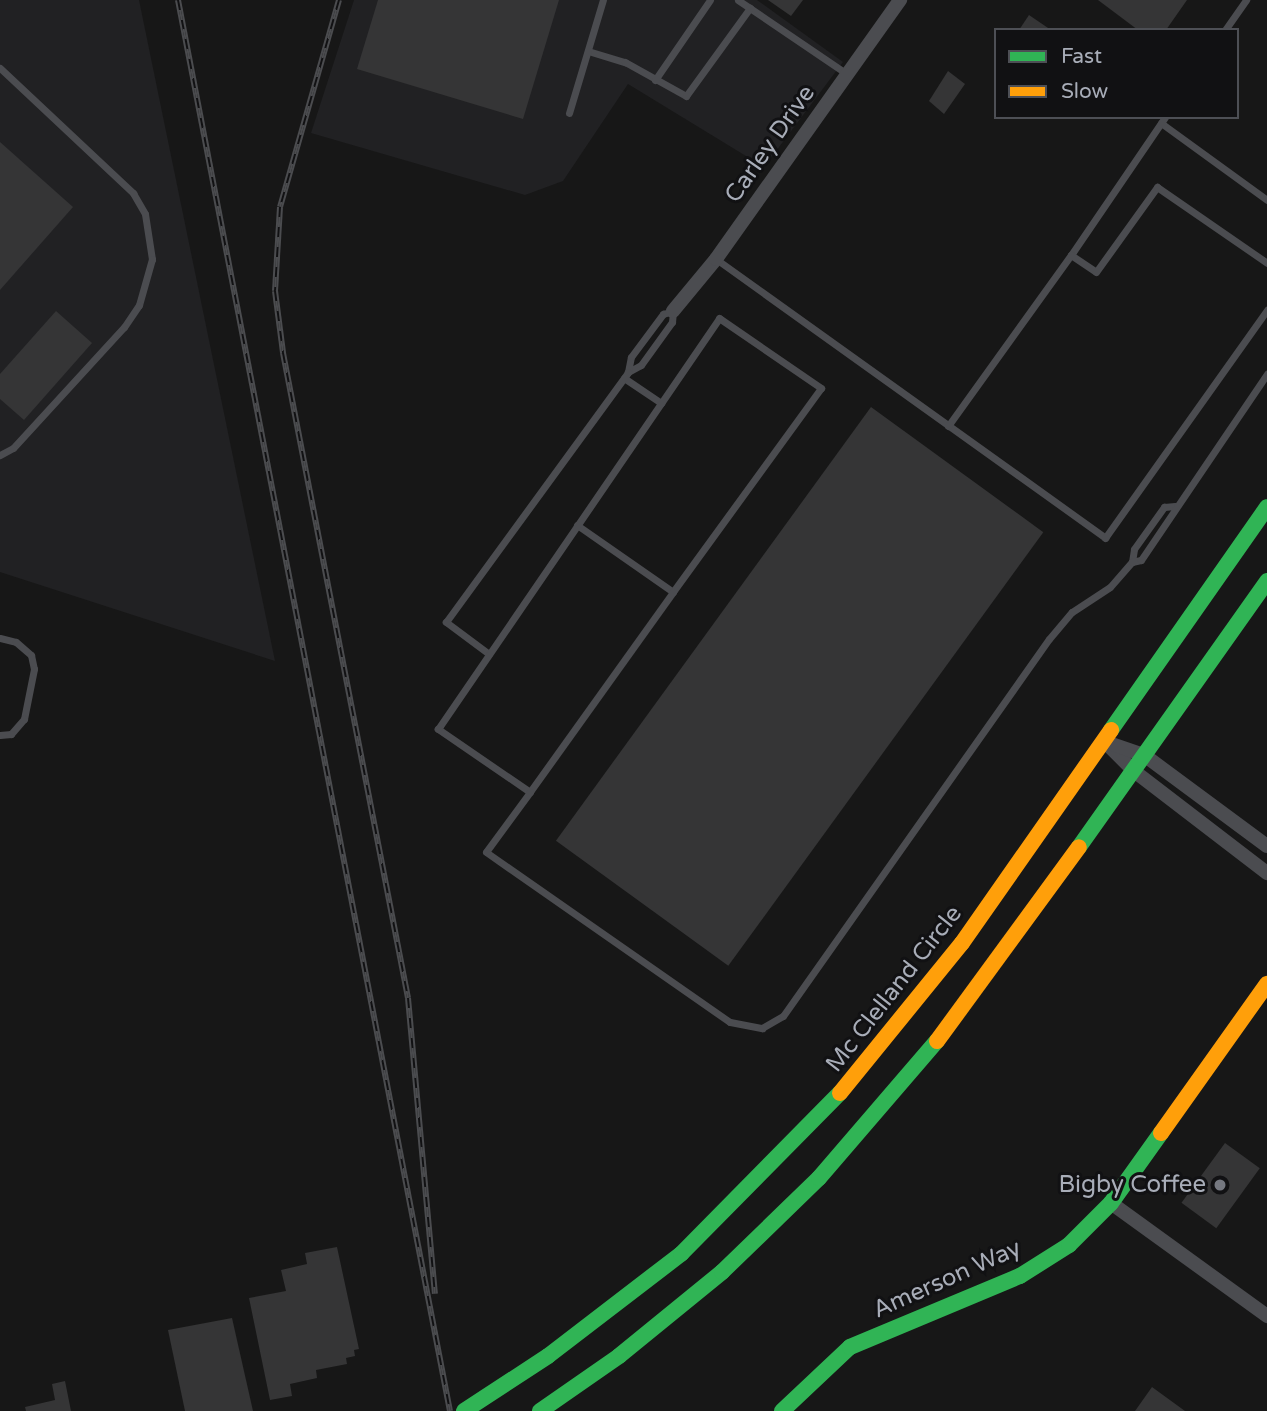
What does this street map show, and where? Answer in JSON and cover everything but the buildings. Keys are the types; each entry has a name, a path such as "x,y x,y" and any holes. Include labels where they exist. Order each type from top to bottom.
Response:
{"main road":[{"name":"Mc Clelland Circle","path":"464,1411 595,1322 681,1254 809,1129 911,1010 1267,508"},
{"path":"540,1411 702,1289 839,1158 950,1026 1267,581"},
{"name":"Amerson Way","path":"784,1407 811,1387 850,1347 1020,1276 1069,1245 1111,1203 1267,984"}],"street":[{"name":"Carley Drive","path":"673,311 716,259 900,0"},
{"path":"1104,741 1144,755 1267,846"},
{"path":"1104,741 1133,771 1267,873"},
{"path":"1111,1203 1267,1316"}],"lane":[{"path":"569,113 603,0"},
{"path":"655,80 710,0"},
{"path":"738,0 848,74"},
{"path":"1226,28 1245,0"},
{"path":"588,51 625,62 680,96 692,92 750,8"},
{"path":"0,68 133,193 145,214 152,259 139,305 124,327 13,449 0,455"},
{"path":"948,426 1071,255 1163,120 1267,200"},
{"path":"1071,255 1096,272 1157,187 1267,263"},
{"path":"716,259 1105,538 1267,310"},
{"path":"489,654 446,622 626,375 640,365 672,322 673,311 663,314 631,357 626,375"},
{"path":"530,792 438,729 719,318 821,388 673,592 530,792 486,852 730,1022 762,1028 783,1016 1049,639 1072,612 1110,587 1132,562 1134,549 1164,507 1175,506"},
{"path":"1132,562 1141,560 1174,516 1175,506 1267,374"},
{"path":"626,375 661,403"},
{"path":"577,525 673,592"},
{"path":"0,638 16,642 32,655 34,669 24,719 11,734 0,735"}],"shaded area":[{"path":"0,0 139,0 275,661 0,572"},
{"path":"354,0 757,0 843,62 764,167 628,84 563,181 525,195 311,133"}],"railway":[{"path":"178,0 450,1411"},
{"path":"339,0 280,207 275,291 283,353 408,998 435,1294"}],"traffic: fast":[{"path":"1111,730 1267,507"},
{"path":"1079,847 1267,581"},
{"path":"540,1411 619,1356 722,1272 819,1178 937,1041"},
{"path":"464,1411 548,1356 681,1254 840,1093"},
{"path":"782,1411 850,1347 1020,1276 1069,1245 1111,1203 1161,1133"}],"traffic: slow":[{"path":"840,1093 962,943 1111,730"},
{"path":"937,1041 1079,847"},
{"path":"1161,1133 1267,984"}],"place":[{"name":"Bigby Coffee","path":"1220,1185"}]}
